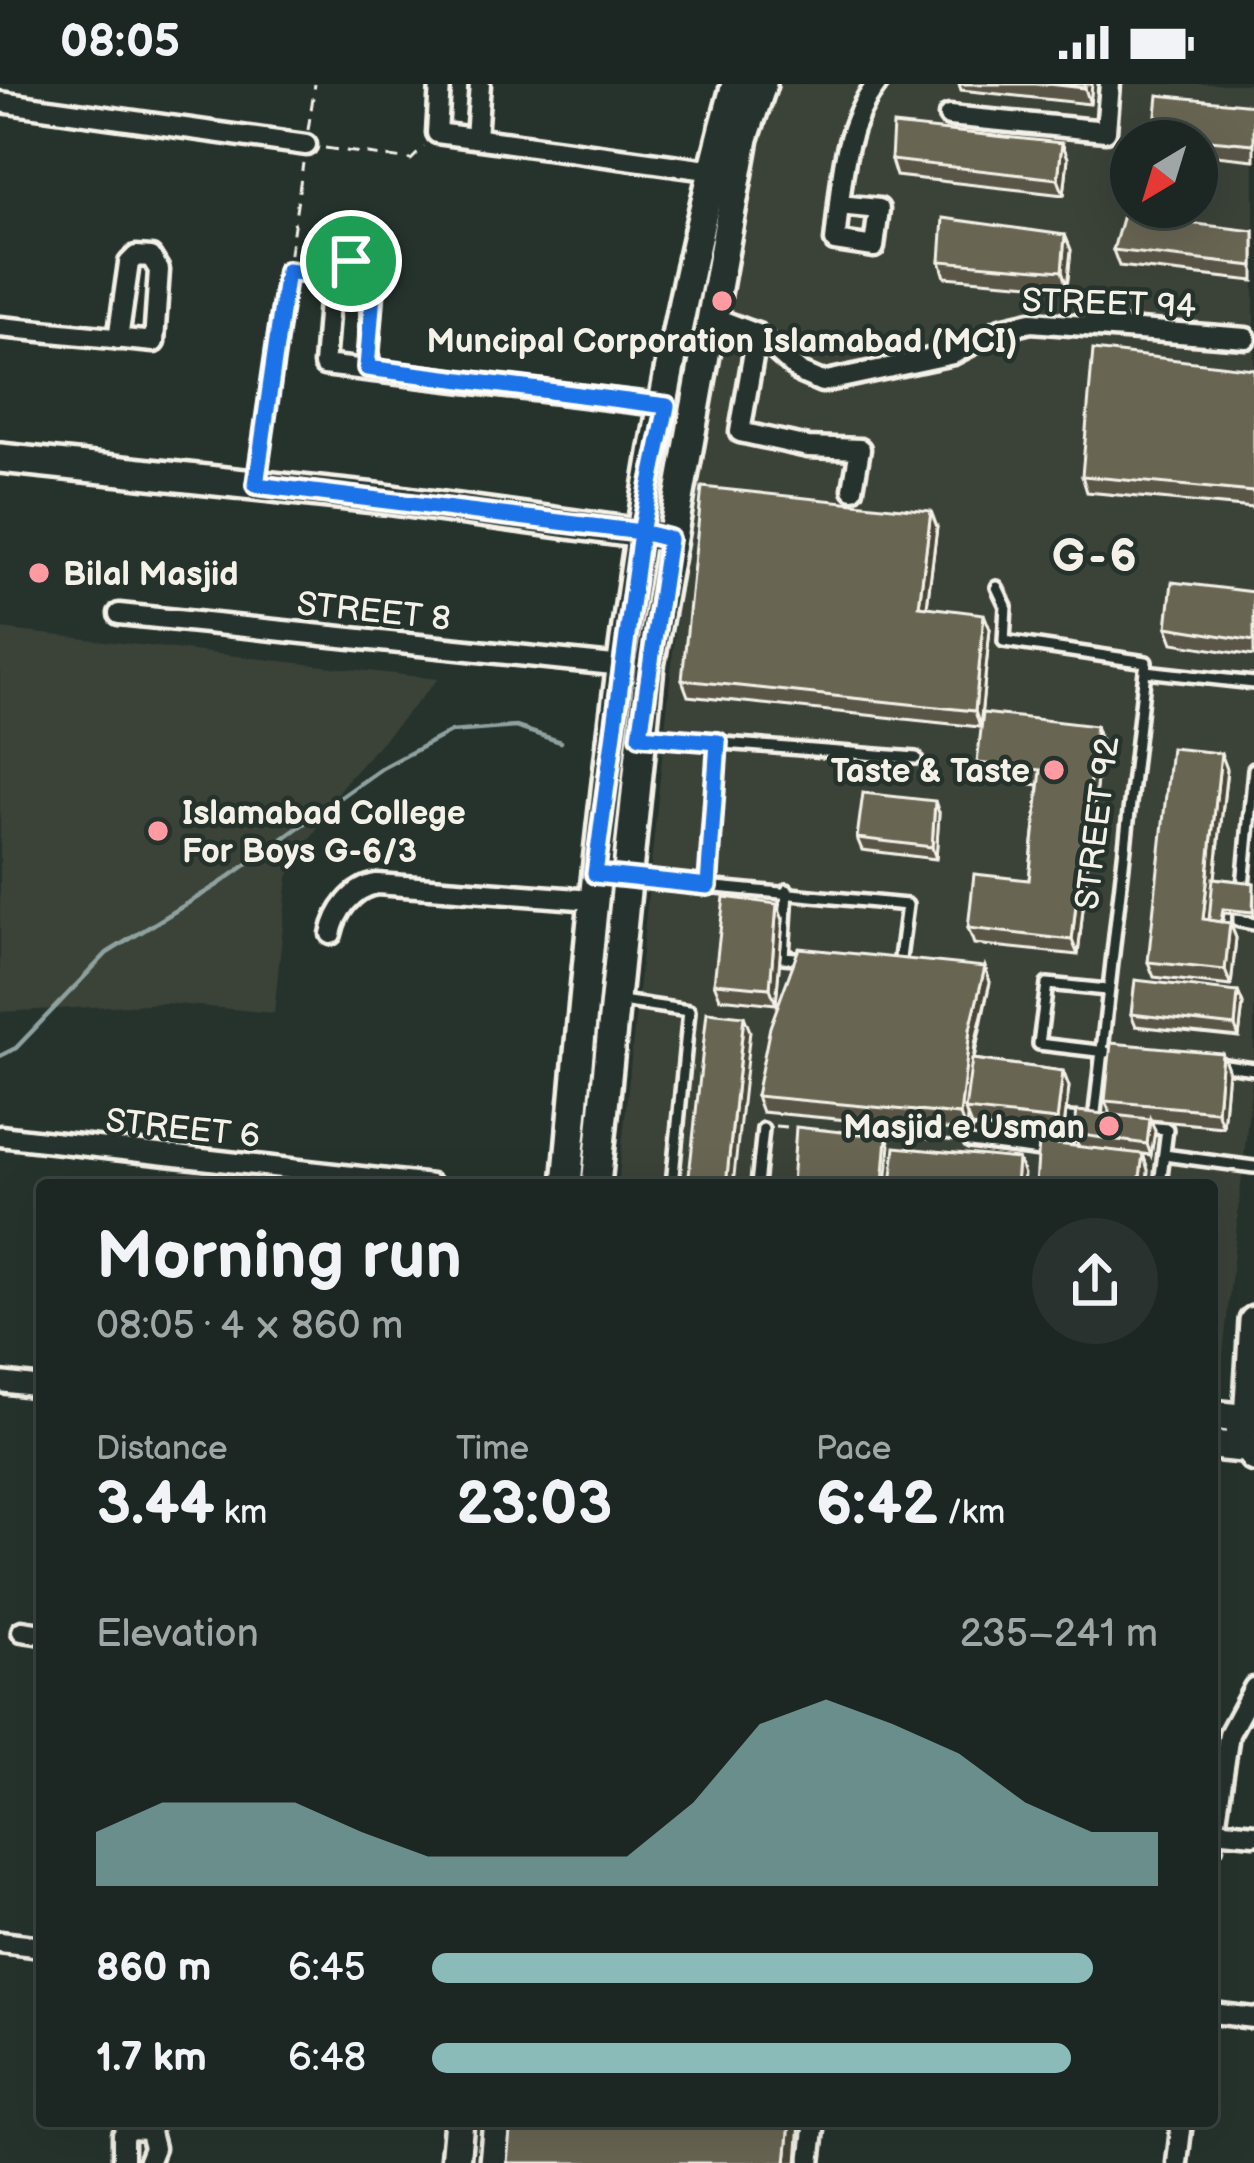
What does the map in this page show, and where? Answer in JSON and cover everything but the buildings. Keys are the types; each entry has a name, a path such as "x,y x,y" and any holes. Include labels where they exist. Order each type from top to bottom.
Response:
{"main road":[{"path":"597,1179 640,736 669,539 710,316 736,84"},
{"path":"568,1179 594,887 641,532 725,173 762,84"},
{"path":"0,458 256,485 669,539"},
{"path":"594,887 624,878"},
{"path":"1248,1452 1240,1429 1251,1418 1254,1321"},
{"path":"1218,1411 1238,1398 1250,1379"},
{"path":"1218,1415 1251,1418"},
{"path":"1218,1446 1248,1452"},
{"path":"455,2163 458,2127"},
{"path":"472,2163 475,2127"},
{"path":"494,2163 497,2127"},
{"path":"510,2163 513,2127"}],"street":[{"path":"440,84 437,133 725,173"},
{"path":"476,137 480,84"},
{"path":"839,205 849,127 877,84"},
{"path":"949,116 1106,131 1110,84"},
{"path":"0,102 306,145"},
{"path":"0,327 118,339 154,342 159,270 151,257 136,256 129,263 118,339"},
{"path":"367,368 372,275 351,261 331,277 324,365 667,406"},
{"name":"STREET 94","path":"710,316 757,334 801,373 822,382 953,354 1001,328 1030,322 1246,338"},
{"path":"757,334 740,432 808,447 860,449 853,489"},
{"name":"STREET 8","path":"119,614 623,666"},
{"path":"332,934 339,913 356,893 376,884 594,887"},
{"name":"STREET 6","path":"0,1136 257,1175 328,1179"},
{"path":"0,1382 36,1386"},
{"path":"1218,1805 1229,1734 1254,1688"},
{"path":"1218,1831 1254,1834"},
{"path":"0,1942 36,1946"},
{"path":"1218,2014 1254,2018"},
{"path":"123,2163 123,2135 139,2127"},
{"path":"148,2127 154,2148 148,2163"},
{"path":"810,2163 814,2127"},
{"path":"1178,2163 1181,2127"}],"lane":[{"path":"997,587 1006,606 1004,641 1254,683"},
{"name":"STREET 92","path":"1094,1121 1146,667"},
{"path":"640,736 916,758"},
{"path":"708,886 718,742"},
{"path":"1243,886 1254,769"},
{"path":"624,878 907,905 899,967 876,965"},
{"path":"787,890 783,957 829,961"},
{"path":"1239,915 1238,921 1254,924"},
{"path":"1107,990 1047,984 1039,1044 1124,1054"},
{"path":"616,1001 689,1011 673,1179"},
{"path":"1211,1064 1254,1069"},
{"path":"974,1137 1066,1143 1070,1118 1112,1123"},
{"path":"1130,1125 1167,1129 1161,1179"},
{"path":"758,1179 764,1129"},
{"path":"974,1137 1067,1154"},
{"path":"1042,1168 1043,1151"},
{"path":"1139,1162 1254,1167"}],"path":[{"path":"256,485 315,84"},
{"path":"306,145 411,160 437,133"},
{"path":"287,271 331,277"},
{"path":"764,1129 780,1125 974,1137"}],"shaded area":[{"path":"780,84 1254,84 1254,1062 1219,1394 1218,1179 619,1179 688,506 722,301 762,127"},
{"name":"Islamabad College For Boys G-6/3","path":"0,629 438,679 343,785 288,877 274,1013 165,1003 0,1012"}],"waterway":[{"path":"0,1056 16,1048 107,953 219,884 382,768 450,732 516,727 561,742"}],"place":[{"name":"Muncipal Corporation Islamabad (MCI)","path":"722,301"},
{"name":"Bilal Masjid","path":"39,573"},
{"name":"Taste & Taste","path":"1054,770"},
{"name":"Islamabad College For Boys G-6/3","path":"158,831"},
{"name":"Masjid e Usman","path":"1109,1126"}],"district":[{"name":"G-6","path":"1096,555"}],"route":[{"path":"351,261 342,263 331,277 287,271 256,485 641,532 669,539 640,736 718,742 708,886 595,874 641,532 667,406 367,368 374,281 369,269 351,261"}]}
